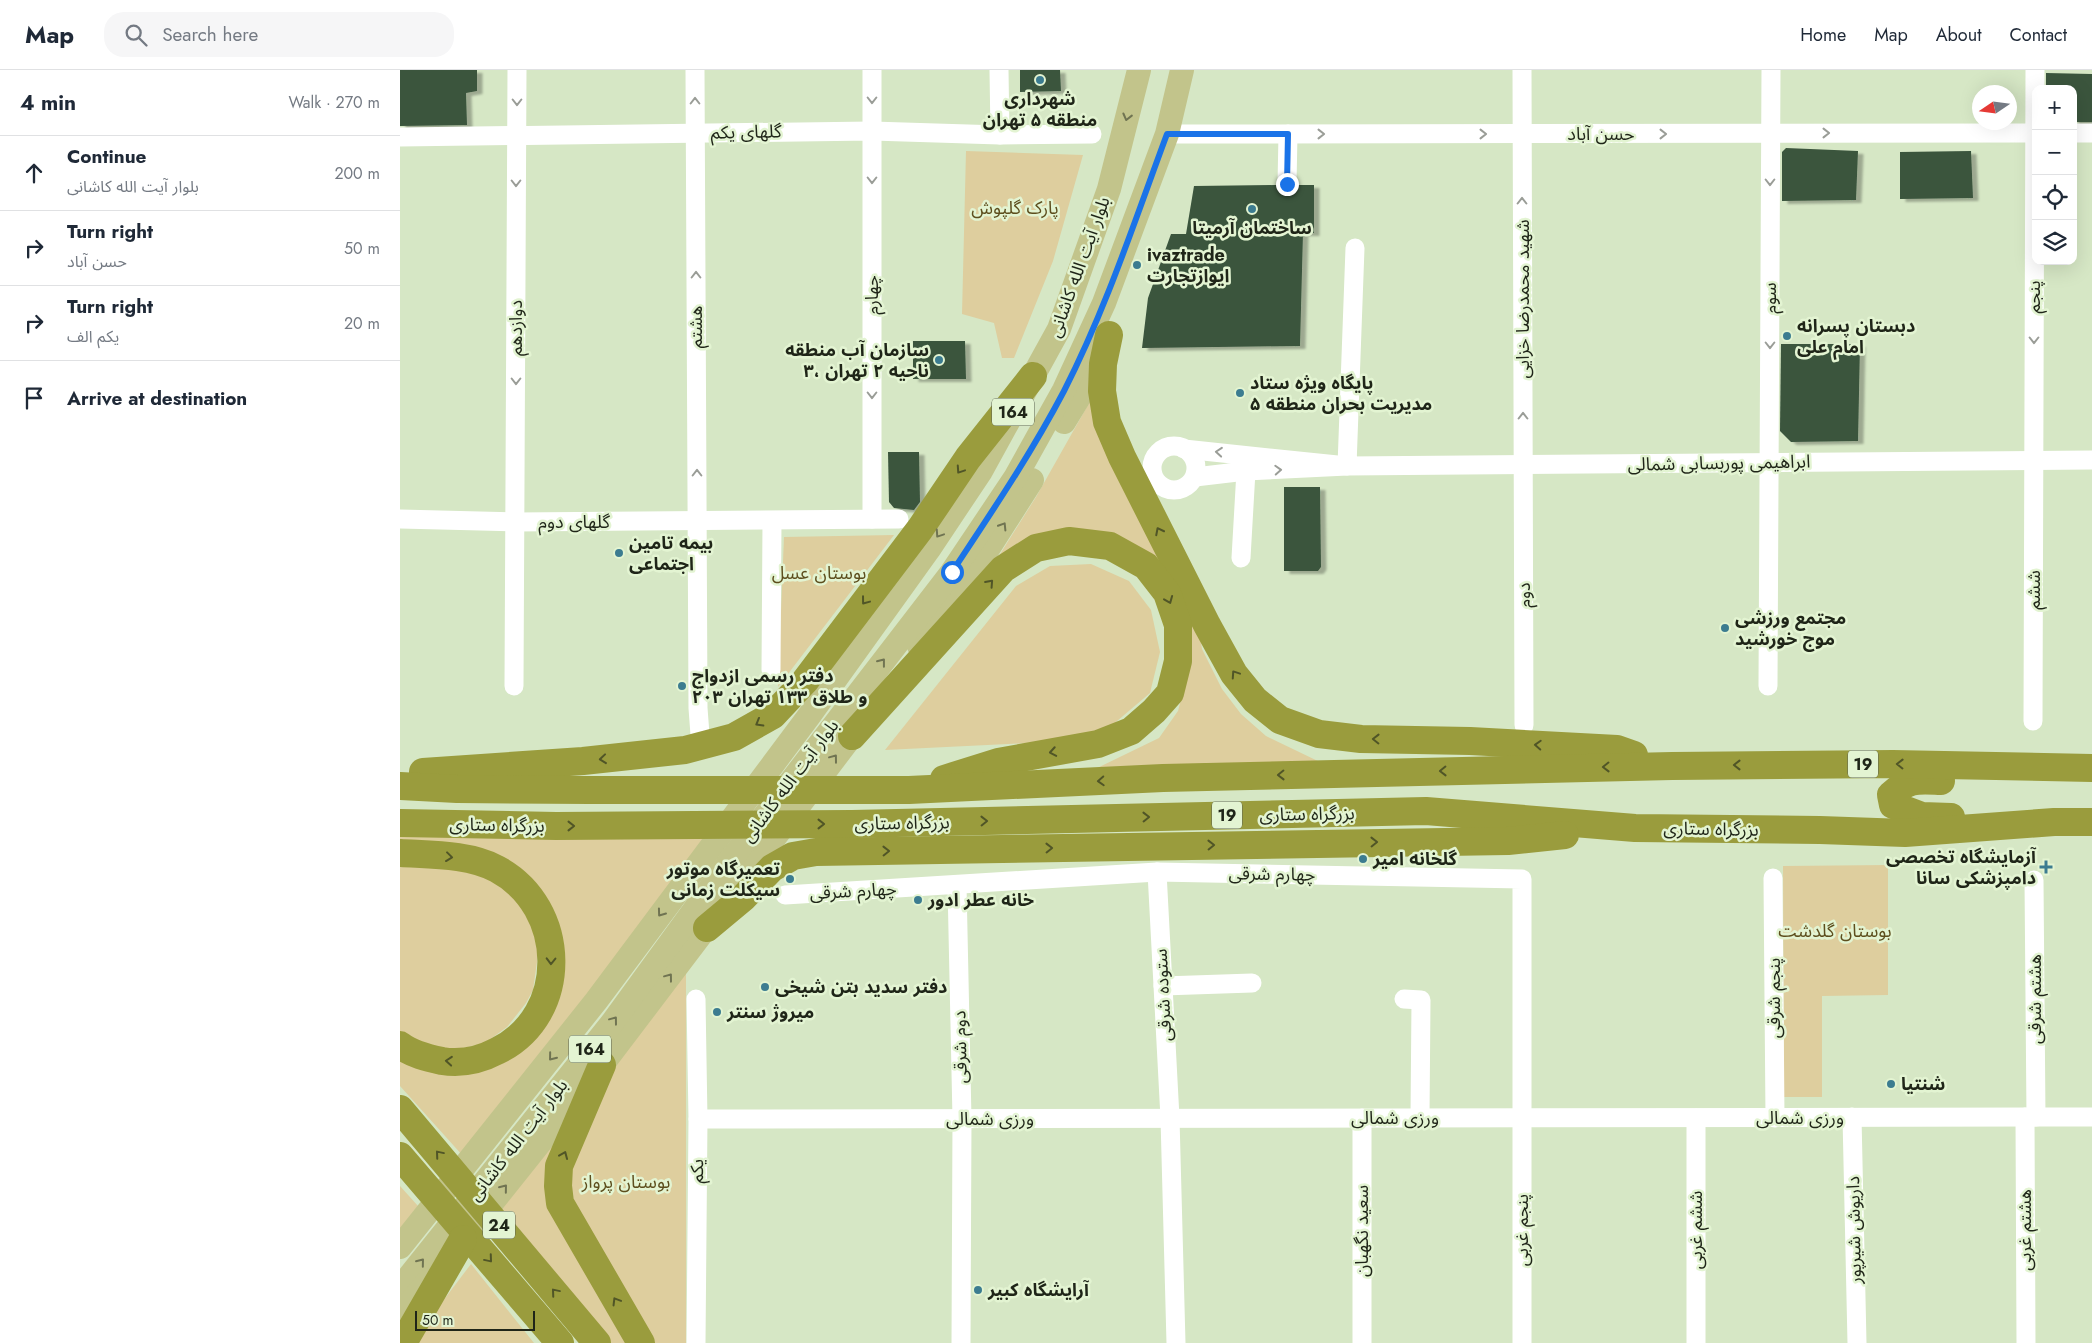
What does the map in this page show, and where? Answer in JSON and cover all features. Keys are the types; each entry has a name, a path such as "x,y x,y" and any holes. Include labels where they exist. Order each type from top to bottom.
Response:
{"highway":[{"path":"1109,335 1103,364 1102,391 1107,422 1122,457 1207,625 1234,674 1255,700 1280,720 1319,734 1362,739 1617,749 1672,766"},
{"path":"400,776 417,773 583,761 700,748 734,737 773,714 805,681 920,529 968,458 1033,376"},
{"path":"841,732 1003,569 1036,548 1069,541 1110,546 1146,566 1167,594 1178,625 1178,660 1170,693 1154,711 1131,732 1098,744 998,762 909,790"},
{"name":"بزرگراه ستاری","path":"400,786 457,789 909,790 1163,778 1672,766 1893,764 2092,768"},
{"path":"2053,768 1994,782 1920,780 1903,784 1891,795 1893,805 1922,816 1992,816 2054,822"},
{"name":"بزرگراه ستاری","path":"400,823 556,826 852,824 1426,811 1635,828 1905,833 2054,822 2092,822"},
{"path":"707,928 743,898 772,868 793,856 816,852 1508,840 1635,828"},
{"path":"400,853 471,860 496,868 513,879 538,908 547,928 552,951 551,976 546,999 538,1015 509,1046 470,1061 451,1062 429,1058 400,1045"},
{"path":"602,1065 560,1166 558,1186 560,1203 641,1343"},
{"name":"24","path":"400,1109 597,1343"},
{"name":"24","path":"400,1156 559,1342"},
{"path":"403,1343 463,1239"}],"main road":[{"name":"بلوار آیت الله کاشانی","path":"400,1247 596,1001 809,716 923,557 981,472 1059,330 1109,189 1139,70"},
{"name":"بلوار آیت الله کاشانی","path":"841,732 1015,478 1064,390 1104,303 1167,134 1182,70"},
{"path":"400,1315 602,1065 707,928 742,862 841,732 967,582 1029,485 1081,394 1109,335 1104,303"},
{"name":"بلوار آیت الله کاشانی","path":"400,1288 742,862"}],"street":[{"name":"دوازدهم","path":"514,686 517,70"},
{"name":"هشتم","path":"695,70 698,708 700,748"},
{"path":"872,70 872,131"},
{"path":"999,70 1000,135"},
{"path":"1522,70 1522,134"},
{"path":"1771,70 1771,133"},
{"name":"پنجم","path":"2035,70 2035,130"},
{"name":"گلهای یکم","path":"400,137 872,131 1000,135 1092,134"},
{"name":"چهارم","path":"872,131 872,519"},
{"name":"سوم","path":"1769,463 1771,133"},
{"name":"حسن آباد","path":"1167,134 2032,133"},
{"path":"2077,133 2092,133"},
{"path":"1287,184 1288,134"},
{"name":"شهید محمدرضا خزایی","path":"1522,134 1523,465"},
{"name":"پنجم","path":"2034,460 2035,175"},
{"path":"1347,466 1355,248"},
{"path":"1177,446 1184,449 1189,452 1196,464 1195,477 1186,488 1172,490 1159,485 1152,472 1154,459 1164,449 1177,446"},
{"name":"ابراهیمی پوربسابی شمالی","path":"1184,449 1347,466"},
{"name":"ششم","path":"2033,721 2034,460"},
{"name":"ابراهیمی پوربسابی شمالی","path":"1195,477 1246,471 1347,466 2092,460"},
{"path":"1768,686 1769,463"},
{"name":"دوم","path":"1523,465 1524,725"},
{"path":"1241,558 1246,471"},
{"name":"گلهای دوم","path":"400,518 516,522 899,519"},
{"path":"771,670 772,521"},
{"name":"چهارم شرقی","path":"785,895 1157,872 1522,879 1522,1118"},
{"name":"ستوده شرقی","path":"1157,872 1170,1118 1176,1343"},
{"name":"پنجم شرقی","path":"1773,878 1775,1118"},
{"name":"هشتم شرقی","path":"2030,1117 2034,880"},
{"name":"دوم شرقی","path":"957,885 962,1119 961,1343"},
{"path":"1163,986 1252,984"},
{"name":"یکم","path":"696,999 698,1119 696,1343"},
{"path":"1404,1000 1421,1000 1420,1118"},
{"name":"هشتم غربی","path":"2026,1343 2030,1117"},
{"name":"ورزی شمالی","path":"698,1119 2092,1117"},
{"name":"سعید نگهبان","path":"1362,1118 1362,1343"},
{"name":"پنجم غربی","path":"1522,1118 1522,1343"},
{"name":"ششم غربی","path":"1696,1118 1696,1343"},
{"name":"داریوش شیرپور","path":"1852,1118 1857,1343"}],"green space":[{"name":"پارک گلپوش","path":"966,151 1083,155 1053,261 1014,358 1002,358 994,323 962,314"},
{"path":"1093,396 1198,622 1202,649 1222,689 1241,714 1266,736 1322,763 1091,771 1159,738 1178,711 1189,669 1129,542 990,570 1036,497"},
{"name":"بوستان عسل","path":"894,535 778,687 784,537"},
{"path":"1091,564 1129,581 1151,610 1160,652 1150,693 1110,727 1071,741 885,750 1016,586 1050,566"},
{"path":"400,836 706,837 567,1026 463,1156 400,1086 400,1053 435,1068 540,1026 536,891 400,846"},
{"path":"400,865 461,868 493,878 529,912 537,944 537,962 533,990 526,1003 507,1027 485,1043 447,1052 400,1033"},
{"name":"بوستان گلدشت","path":"1888,865 1888,995 1822,996 1822,1097 1784,1097 1783,866"},
{"name":"بوستان پرواز","path":"686,970 686,1343 652,1343 579,1223 567,1175 609,1070"},
{"path":"570,1118 551,1168 631,1343 610,1343 594,1320 500,1206"},
{"path":"400,1186 418,1206 400,1229"},
{"path":"471,1264 534,1343 411,1343"}],"building":[{"path":"400,70 477,70 477,91 466,93 467,125 400,126"},
{"name":"شهرداری منطقه ۵ تهران","path":"1020,70 1060,70 1061,91 1020,92"},
{"path":"2046,73 2092,74 2092,122 2077,122 2077,85 2046,85"},
{"path":"1786,148 1858,151 1856,200 1782,201 1782,152"},
{"path":"1971,151 1973,198 1900,199 1900,152"},
{"path":"1276,185 1281,193 1287,195 1293,194 1298,185 1314,185 1314,233 1303,233 1300,346 1142,348 1148,298 1171,234 1186,234 1194,186"},
{"name":"سازمان آب منطقه ۳، ناحیه ۲ تهران","path":"913,341 965,341 966,379 913,379"},
{"path":"1781,344 1860,344 1858,441 1791,442 1780,431"},
{"path":"888,452 919,452 920,502 914,510 894,508 889,502"},
{"path":"1284,487 1320,487 1321,567 1318,571 1284,571"}],"place":[{"name":"شهرداری منطقه ۵ تهران","path":"1040,80"},
{"name":"ساختمان آرمیتا","path":"1252,209"},
{"name":"ivaztrade ایوازتجارت","path":"1137,265"},
{"name":"دبستان پسرانه امام علی","path":"1787,336"},
{"name":"سازمان آب منطقه ۳، ناحیه ۲ تهران","path":"939,360"},
{"name":"پایگاه ویژه ستاد مدیریت بحران منطقه ۵","path":"1240,393"},
{"name":"بیمه تامین اجتماعی","path":"619,553"},
{"name":"مجتمع ورزشی موج خورشید","path":"1725,628"},
{"name":"دفتر رسمی ازدواج ۲۰۳ و طلاق ۱۳۳ تهران","path":"682,686"},
{"name":"گلخانه امیر","path":"1363,859"},
{"name":"آزمایشگاه تخصصی دامپزشکی سانا","path":"2046,867"},
{"name":"تعمیرگاه موتور سیکلت زمانی","path":"790,879"},
{"name":"خانه عطر ادور","path":"918,900"},
{"name":"دفتر سدید بتن شیخی","path":"765,987"},
{"name":"میروژ سنتر","path":"717,1012"},
{"name":"شنتیا","path":"1891,1084"},
{"name":"آرایشگاه کبیر","path":"978,1290"}],"route":[{"path":"952,572 1015,478 1064,390 1104,303 1167,134 1288,134 1287,184"}]}
